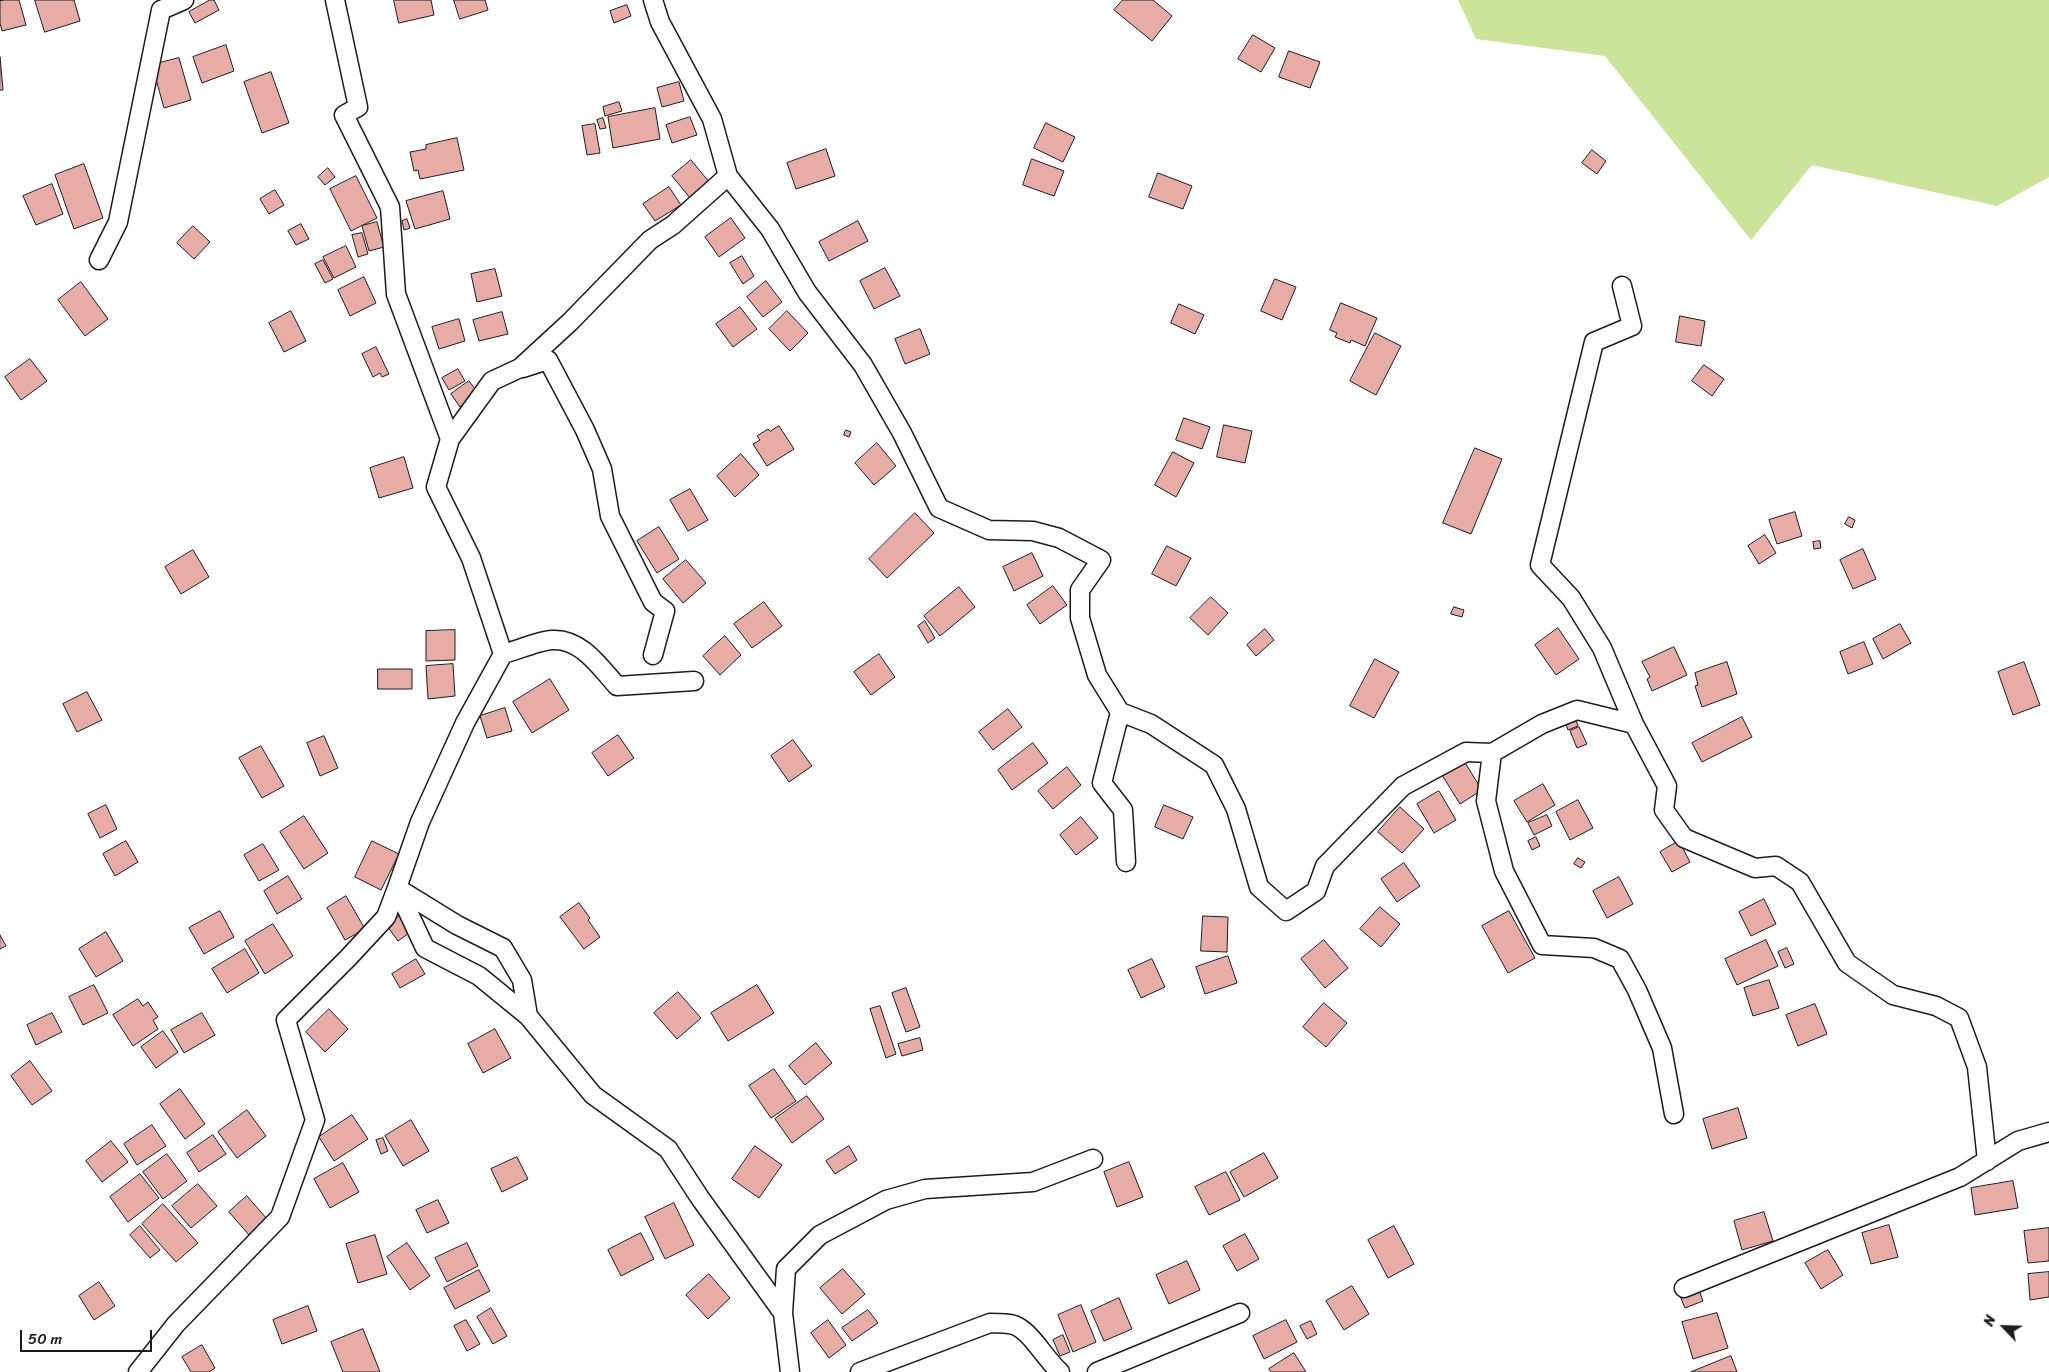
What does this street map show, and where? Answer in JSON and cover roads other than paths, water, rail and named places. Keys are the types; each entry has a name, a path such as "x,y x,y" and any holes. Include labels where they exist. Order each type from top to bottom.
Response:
{"street":[{"path":"100,260 118,222 161,10 184,0"},
{"path":"335,0 358,107 344,115 390,207 396,294 450,439"},
{"path":"653,0 660,22 712,119 728,176 770,230 807,292 863,364 902,433 939,508 989,530 1032,531 1059,538 1101,560 1080,590 1080,618 1097,675 1120,712 1151,724 1214,766 1236,809 1259,887 1286,911 1316,891 1325,866 1403,786 1466,752 1492,753 1542,724 1577,710 1634,724"},
{"path":"520,368 650,240 673,225 728,176"},
{"path":"1622,286 1632,326 1594,342 1540,565 1571,598 1602,648 1634,724 1667,786 1664,810 1684,838 1755,868 1776,866 1800,882 1847,963 1893,995 1936,1006 1959,1018 1977,1067 1987,1161"},
{"path":"503,654 471,558 436,486 450,439 492,381 520,368 548,360 585,430 602,469 610,516 653,602 665,611 653,655"},
{"path":"138,1372 176,1324 280,1217 315,1120 286,1020 386,917 424,813 465,723 503,654 552,640 573,643 591,657 617,686 694,681"},
{"path":"1120,712 1102,783 1123,810 1126,862"},
{"path":"1492,753 1486,801 1504,871 1542,945 1594,948 1620,958 1637,990 1662,1048 1674,1114"},
{"path":"397,888 425,948 479,976 528,1016 593,1095 668,1148 783,1313"},
{"path":"397,888 457,925 503,948 522,980 528,1016"},
{"path":"1684,1288 1960,1177 2018,1141 2049,1132"},
{"path":"790,1372 783,1313 786,1269 820,1235 886,1200 925,1189 1033,1182 1093,1159"},
{"path":"1097,1372 1240,1314"},
{"path":"860,1372 990,1323 1013,1324 1025,1332 1050,1363 1060,1372"}]}
